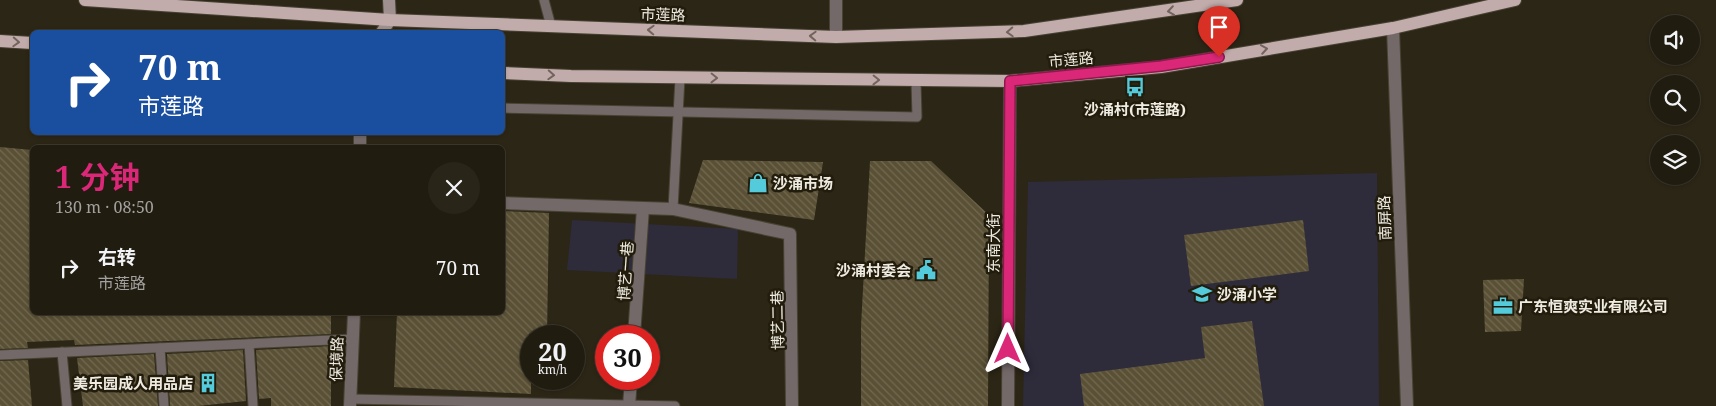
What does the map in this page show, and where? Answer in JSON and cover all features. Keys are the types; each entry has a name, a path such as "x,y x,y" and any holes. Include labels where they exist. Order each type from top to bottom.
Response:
{"main road":[{"name":"市莲路","path":"85,0 390,20 836,37 1024,32 1237,0"},
{"name":"市莲路","path":"505,73 680,78 1010,81 1161,66 1393,28 1515,0"},
{"path":"0,41 30,43"}],"street":[{"path":"383,30 390,20 390,0"},
{"path":"836,0 836,37"},
{"name":"南屏路","path":"1393,28 1407,406"},
{"name":"东南大街","path":"1008,406 1010,81"},
{"path":"505,204 673,209"},
{"name":"保境路","path":"350,402 354,315"}],"lane":[{"path":"544,0 551,26"},
{"path":"505,204 673,209 680,78"},
{"path":"505,108 917,117 916,81"},
{"name":"博艺一巷","path":"635,325 643,208"},
{"name":"博艺二巷","path":"673,209 790,234 792,406"},
{"path":"0,355 353,339"},
{"path":"250,344 254,406"},
{"path":"160,348 164,406"},
{"path":"62,352 67,406"},
{"path":"629,406 630,390"},
{"path":"350,402 675,406"}],"shaded area":[{"name":"沙涌小学","path":"1377,173 1379,406 1023,406 1028,182"},
{"path":"572,220 738,229 737,279 567,270"}],"building":[{"path":"0,147 30,150 30,315 331,315 331,334 75,345 74,340 27,342 28,348 0,349"},
{"name":"沙涌市场","path":"703,160 823,162 814,220 689,203"},
{"name":"沙涌村委会","path":"870,161 931,161 989,215 988,406 861,406 861,326"},
{"path":"505,211 549,213 547,325 520,325 520,390 531,390 531,394 394,387 397,315 505,315"},
{"path":"1303,220 1309,271 1191,286 1184,235"},
{"name":"广东恒爽实业有限公司","path":"1524,279 1521,331 1485,332 1483,280"},
{"path":"1252,321 1264,406 1084,406 1080,374 1205,358 1201,327"},
{"path":"331,346 331,406 271,406 271,398 259,399 256,350"},
{"name":"美乐园成人用品店","path":"243,350 246,401 198,406 170,406 167,354"},
{"path":"154,354 158,406 83,406 77,358"},
{"path":"28,360 32,406 0,406 0,361"}],"place":[{"name":"沙涌村(市莲路)","path":"1135,87"},
{"name":"沙涌市场","path":"758,183"},
{"name":"沙涌村委会","path":"926,270"},
{"name":"沙涌小学","path":"1202,294"},
{"name":"广东恒爽实业有限公司","path":"1503,306"},
{"name":"美乐园成人用品店","path":"208,383"}],"route":[{"path":"1008,349 1010,81 1161,66 1219,57"}]}
